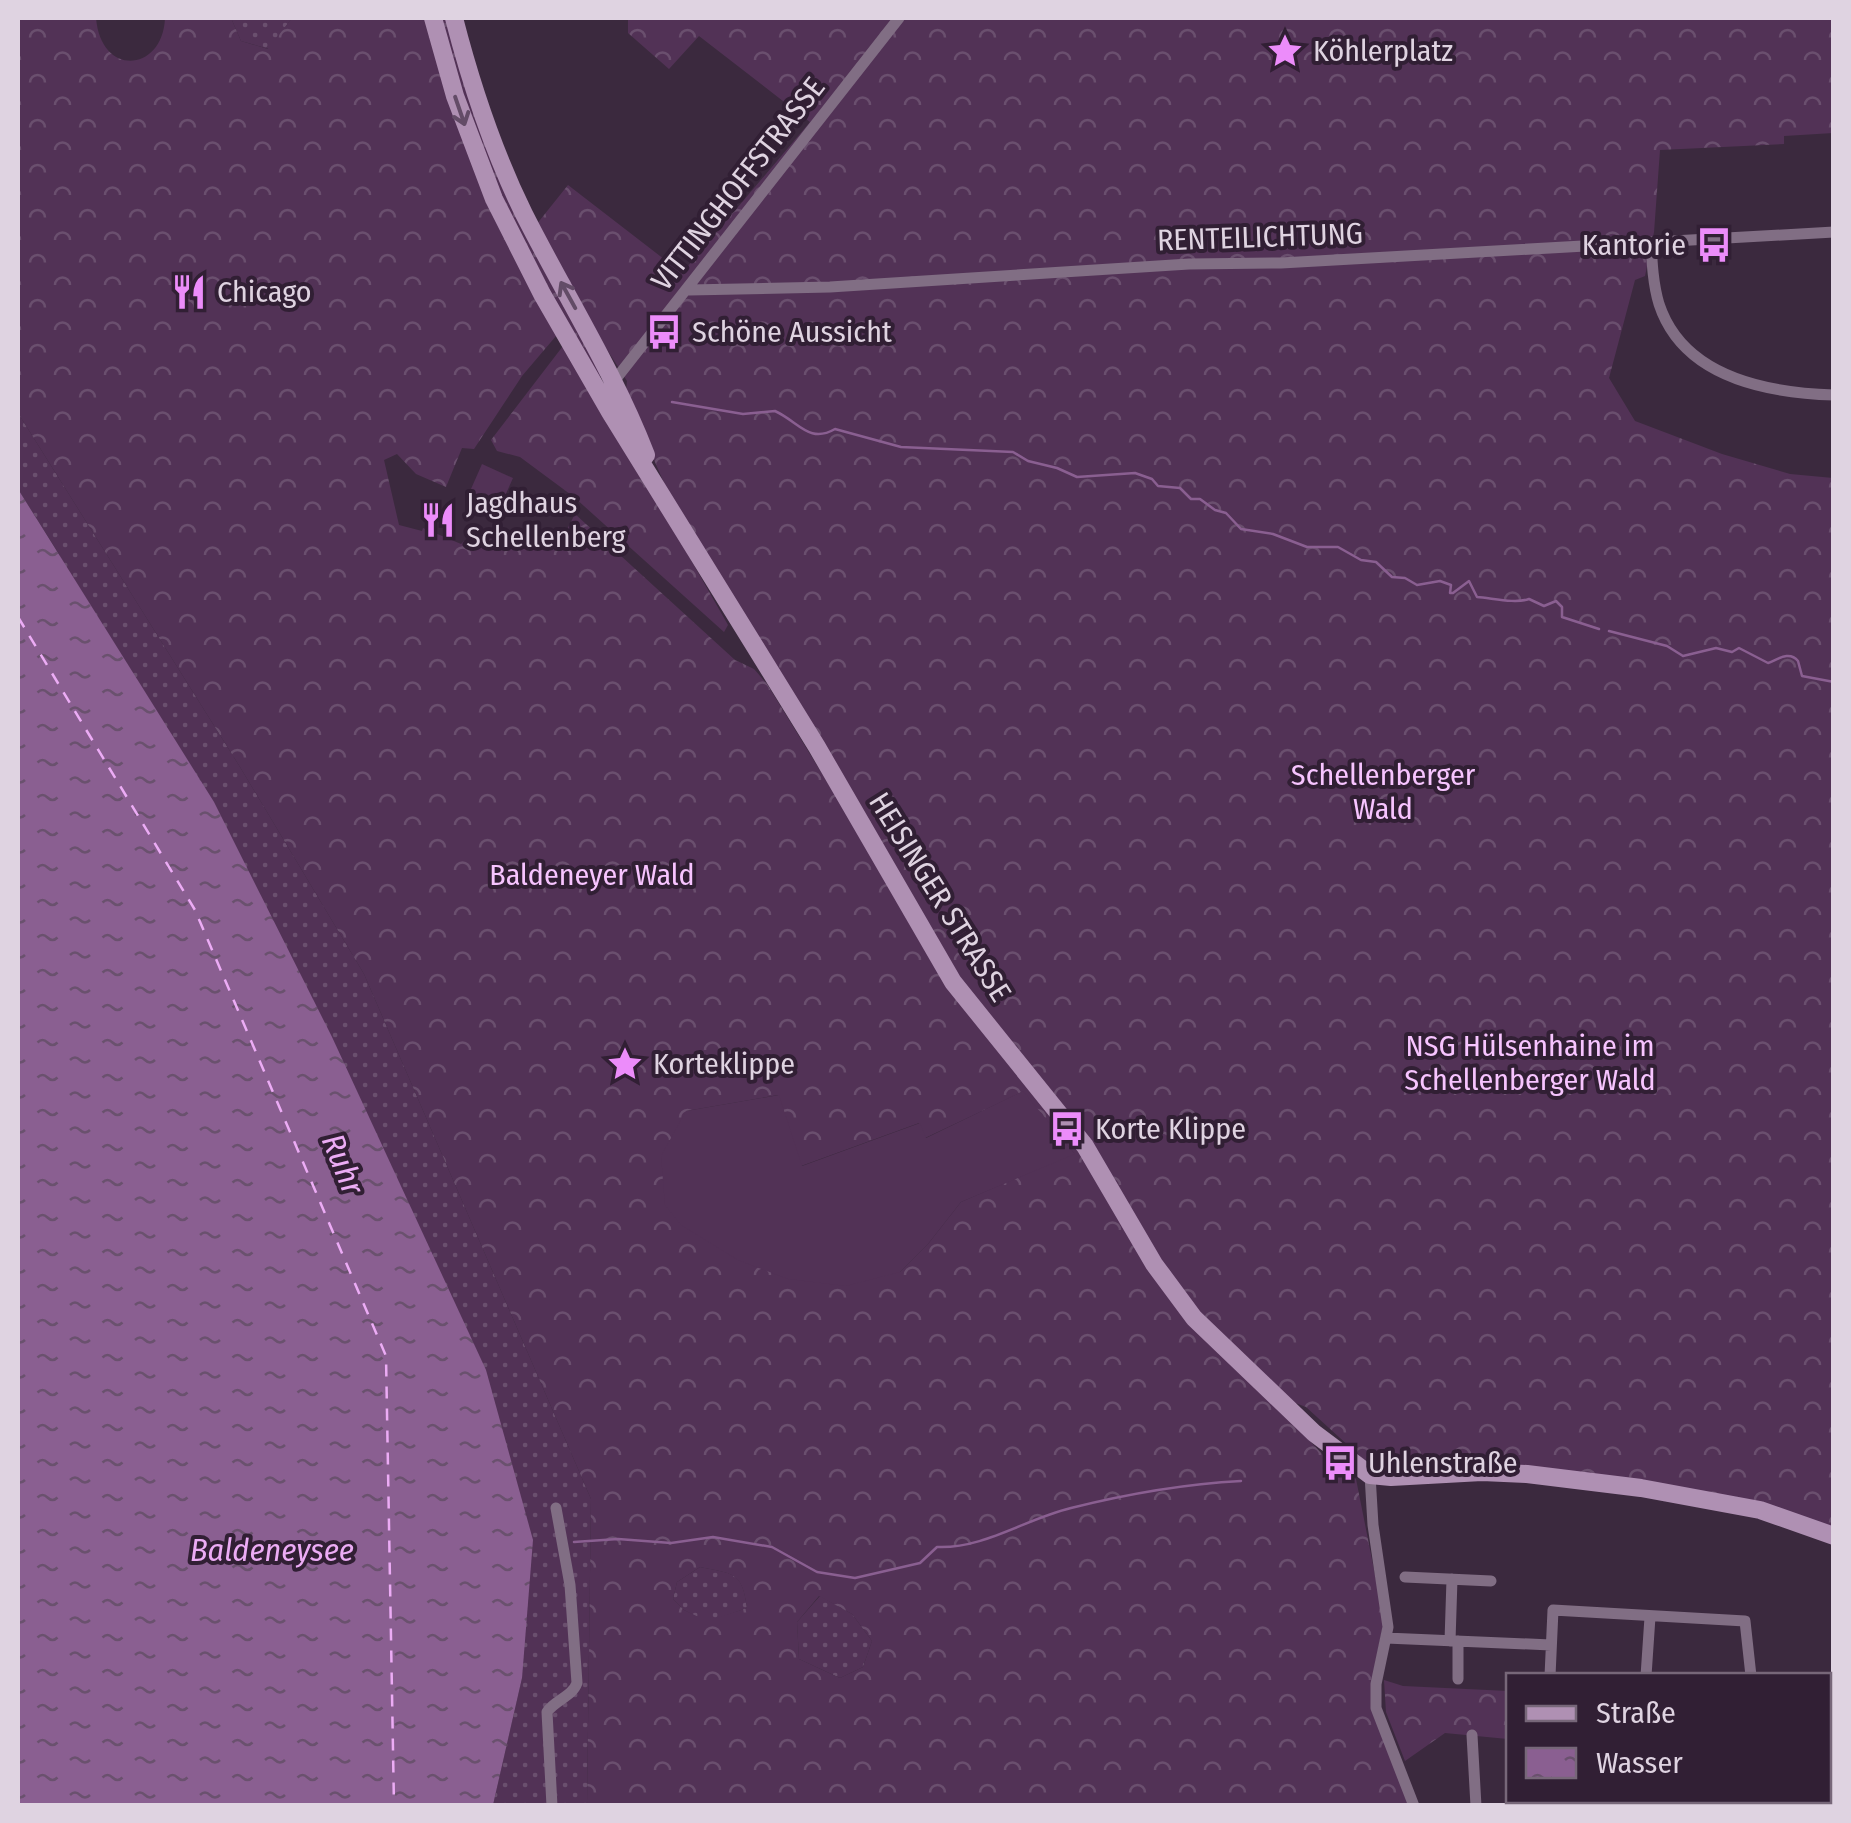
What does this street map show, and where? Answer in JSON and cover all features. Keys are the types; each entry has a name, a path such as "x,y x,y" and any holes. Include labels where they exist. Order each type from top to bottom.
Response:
{"main road":[{"name":"HEISINGER STRASSE","path":"433,18 460,111 494,199 526,264 664,502 817,747 953,982 1085,1146 1175,1296 1215,1340 1314,1433 1370,1474"},
{"name":"HEISINGER STRASSE","path":"454,18 483,114 522,211 615,380 664,502"},
{"path":"599,392 615,380"},
{"path":"1370,1474 1391,1478 1512,1474 1641,1488 1760,1510 1834,1536"}],"street":[{"name":"VITTINGHOFFSTRASSE","path":"615,380 899,18"},
{"name":"RENTEILICHTUNG","path":"689,290 840,287 1189,264 1281,263 1834,232"},
{"path":"1651,242 1660,308 1681,342 1699,360 1736,380 1774,390 1834,395"},
{"path":"1370,1474 1373,1524 1388,1612 1376,1708 1414,1806"},
{"path":"552,1806 547,1712 576,1688 577,1676 570,1585 556,1508"},
{"path":"1405,1577 1491,1581"},
{"path":"1452,1579 1458,1679"},
{"path":"1550,1673 1553,1610 1745,1621 1750,1673"},
{"path":"1646,1673 1650,1616"},
{"path":"1386,1638 1551,1645"},
{"path":"1472,1734 1476,1806"}],"green space":[{"name":"Baldeneyer Wald","path":"18,18 96,18 100,37 109,51 132,61 144,58 154,49 162,36 165,18 231,18 241,41 268,49 292,18 428,18 557,329 556,336 522,376 474,449 462,448 446,487 416,474 397,454 384,460 399,525 422,531 423,528 461,544 502,539 541,550 559,545 575,514 735,660 754,669 767,684 856,829 1083,1154 1148,1267 1323,1455 1356,1479 1384,1620 1372,1679 1408,1805 587,1805 591,1499 364,974 240,767 18,413","holes":["1022,1092 1074,1153 961,1202 900,1272 686,1111 778,1095 801,1166 919,1123 925,1138","700,1567 728,1573 739,1581 747,1608 707,1621 684,1610 673,1599 677,1582","819,1596 852,1614 872,1641 863,1667 840,1678 799,1659 797,1622"]},
{"path":"231,18 292,18 269,49 241,41"},
{"path":"438,18 450,18 457,46 601,375 598,378 487,171"},
{"name":"Schellenberger Wald","path":"628,18 1833,18 1833,133 1784,136 1784,144 1660,150 1654,232 1645,276 1635,280 1609,378 1635,421 1722,454 1790,474 1833,478 1833,1534 1722,1497 1380,1468 1362,1458 1306,1407 1285,1399 1185,1303 954,974 668,492 630,405 627,381 536,225 568,185 682,273 810,122 699,36 669,69 628,33"},
{"path":"563,346 728,625 724,632 574,497 520,457 497,451 491,440"},
{"path":"18,413 240,767 364,974 591,1499 587,1805 493,1805 522,1678 59,554 18,489"},
{"path":"482,464 513,478 498,512 467,498"},
{"path":"1023,1091 1075,1154 961,1202 900,1272 846,1286 788,1279 738,1260 681,1225 665,1205 661,1156 686,1111 779,1095 802,1166 920,1123 926,1138"},
{"path":"700,1567 734,1576 742,1587 747,1608 707,1622 684,1610 673,1599 677,1582"},
{"path":"820,1596 852,1614 872,1641 863,1667 840,1678 799,1659 797,1622"},
{"path":"1384,1680 1403,1686 1506,1691 1506,1739 1445,1733 1405,1761 1386,1712"}],"water":[{"name":"Baldeneysee","path":"18,489 214,802 332,1037 486,1370 533,1540 522,1678 493,1805 18,1805"}],"waterway":[{"path":"672,402 743,414 775,411 811,433 835,429 901,447 1013,452 1077,477 1135,473 1152,479 1158,486 1180,488 1191,499 1200,499 1226,513 1241,529 1273,534 1307,547 1338,547 1361,560 1376,562 1392,577 1405,578 1417,585 1440,581 1451,585 1450,593 1469,581 1477,597 1529,599 1544,606 1556,601 1562,607 1562,617 1599,629"},
{"path":"1609,631 1667,646 1683,656 1716,648 1732,652 1739,648 1768,663 1791,656 1798,661 1802,676 1834,682"},
{"path":"574,1542 618,1539 671,1543 713,1537 772,1547 817,1572 855,1578 920,1563 937,1547 971,1543 1071,1508 1156,1490 1241,1481"}],"ferry route":[{"path":"18,617 195,910 386,1356 394,1806"}],"place":[{"name":"Köhlerplatz","path":"1285,51"},
{"name":"Kantorie","path":"1714,245"},
{"name":"Chicago","path":"189,292"},
{"name":"Schöne Aussicht","path":"664,332"},
{"name":"Jagdhaus Schellenberg","path":"438,520"},
{"name":"Korteklippe","path":"625,1064"},
{"name":"Korte Klippe","path":"1067,1129"},
{"name":"Uhlenstraße","path":"1340,1463"}],"park label":[{"name":"NSG Hülsenhaine im Schellenberger Wald","path":"1530,1063"}],"water label":[{"name":"Ruhr","path":"343,1164"}]}
